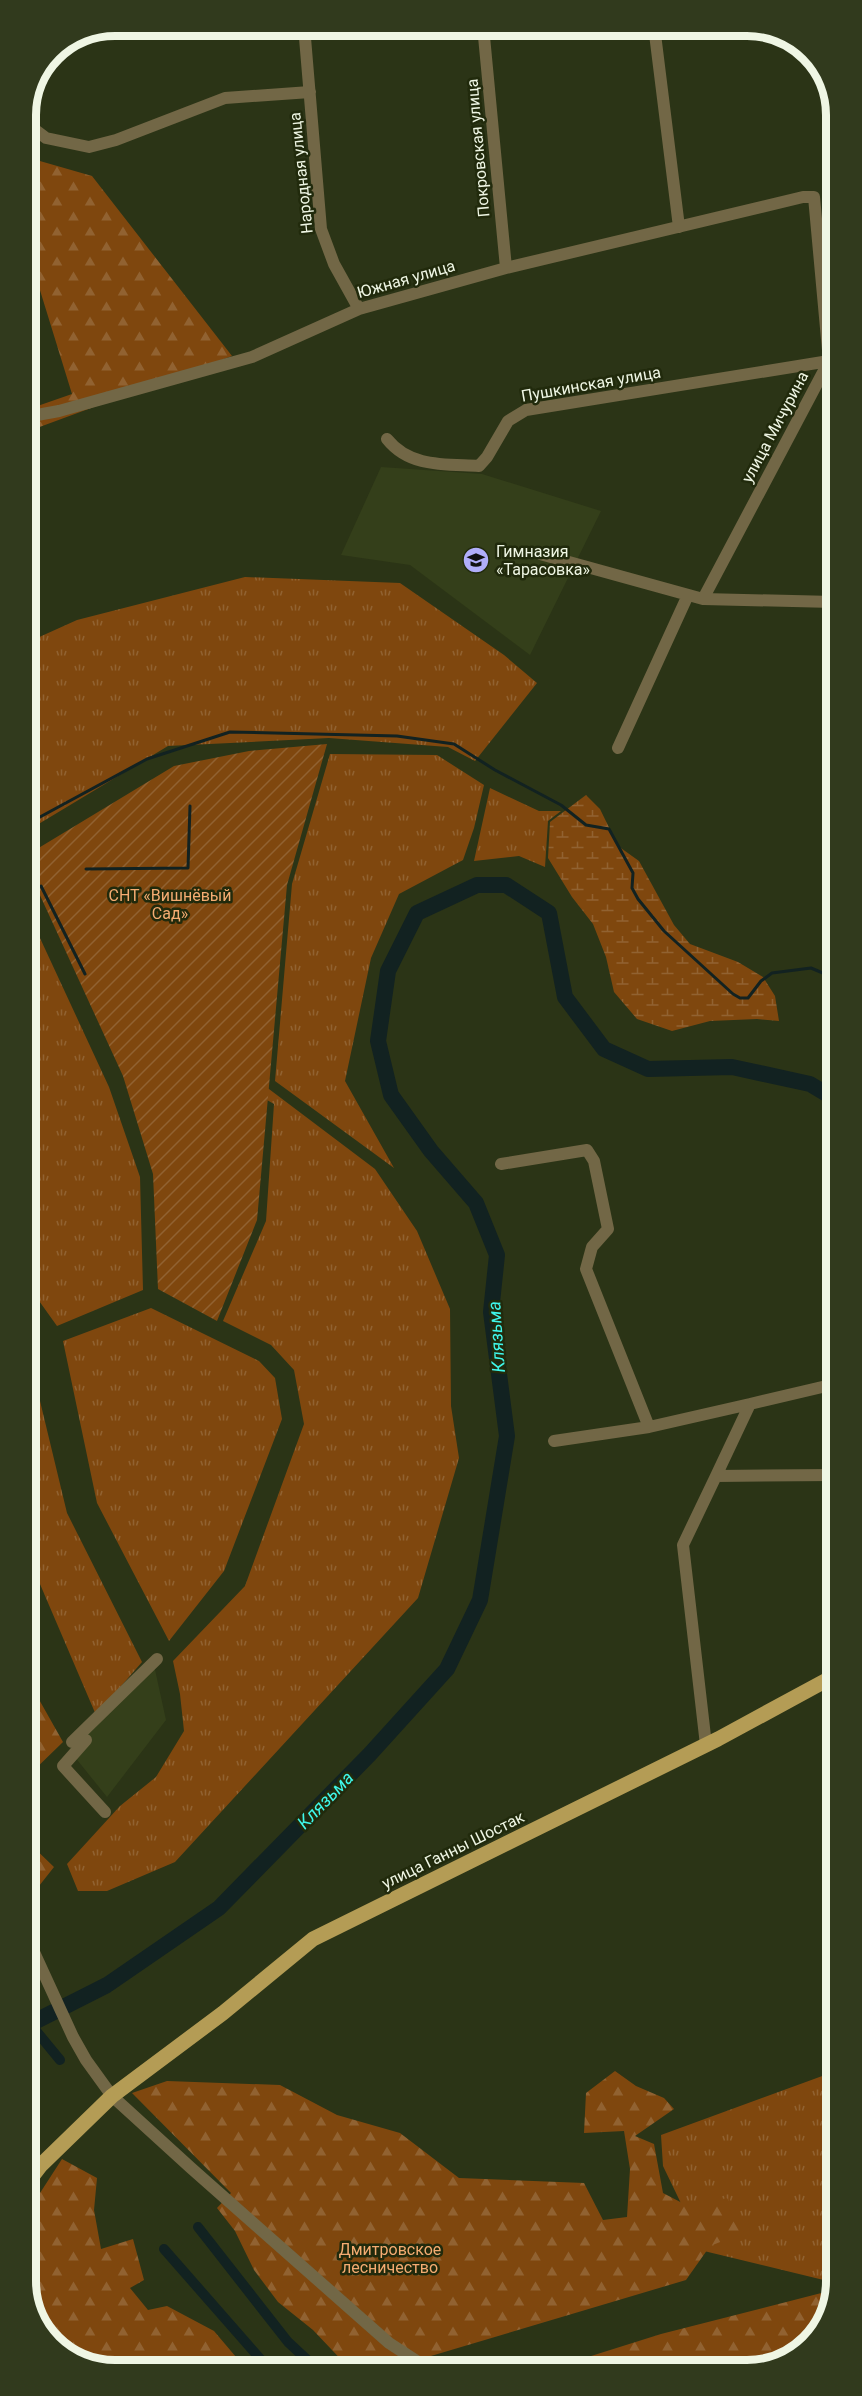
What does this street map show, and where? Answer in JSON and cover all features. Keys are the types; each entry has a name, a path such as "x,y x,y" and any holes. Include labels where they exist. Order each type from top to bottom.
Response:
{"main road":[{"name":"улица Ганны Шостак","path":"36,2172 112,2096 223,2013 313,1939 706,1745 826,1679"}],"street":[{"name":"Народная улица","path":"305,36 321,229 334,264 359,309"},
{"name":"Покровская улица","path":"484,36 506,268"},
{"path":"655,36 679,227"},
{"path":"36,130 46,138 89,147 116,140 225,98 310,92"},
{"name":"Южная улица","path":"36,415 59,411 252,357 359,309 506,268 803,197"},
{"name":"улица Мичурина","path":"803,197 814,197 826,313"},
{"name":"Пушкинская улица","path":"387,439 397,452 424,462 479,466 488,457 508,421 526,410 826,363"},
{"name":"улица Мичурина","path":"703,599 826,371"},
{"path":"540,554 703,599 826,602"},
{"path":"618,748 688,595"},
{"path":"501,1164 587,1150 594,1161 608,1229 592,1247 586,1269 649,1428"},
{"path":"554,1441 649,1428 826,1386"},
{"path":"706,1745 683,1545 750,1404"},
{"path":"716,1476 826,1475"},
{"path":"72,1742 157,1659"},
{"path":"86,1740 63,1766 105,1812"},
{"path":"36,1956 73,2037 86,2060 112,2096 389,2343 415,2360"}],"shaded area":[{"name":"Гимназия «Тарасовка»","path":"381,467 482,474 601,511 530,655 410,565 341,555"},
{"path":"154,1665 166,1720 107,1797 70,1751"}],"green space":[{"path":"36,160 92,176 232,356 36,428 36,407 72,394 36,284"},
{"path":"245,577 400,583 504,655 537,683 475,761 448,747 329,738 168,746 36,826 36,638 77,620"},
{"name":"СНТ «Вишнёвый Сад»","path":"327,744 287,885 257,1220 217,1321 158,1289 153,1174 123,1076 36,887 36,850 174,766 249,751"},
{"path":"330,754 437,755 484,785 474,828 463,860 399,894 371,958 345,1081 394,1168 275,1081 292,884"},
{"path":"490,788 539,811 561,811 548,821 545,867 519,856 474,861"},
{"path":"586,795 600,809 618,846 639,861 674,925 690,944 738,962 763,977 775,996 779,1021 757,1019 710,1021 672,1031 637,1019 614,992 606,957 593,924 572,897 548,858 550,822"},
{"path":"36,929 109,1087 140,1177 143,1290 57,1326 36,1297"},
{"path":"261,1083 375,1169 417,1231 450,1309 451,1406 459,1458 418,1598 175,1862 107,1891 78,1891 67,1864 120,1806 156,1777 184,1731 173,1661 245,1586 304,1424 294,1370 271,1345 223,1321 266,1221 274,1104 260,1096"},
{"path":"151,1308 259,1361 275,1378 282,1419 224,1571 169,1641 97,1503 63,1341"},
{"path":"36,1384 67,1513 142,1662 96,1715 36,1575"},
{"path":"36,1694 63,1742 36,1768"},
{"path":"36,1850 54,1867 36,1890"},
{"name":"Дмитровское лесничество","path":"615,2071 636,2086 664,2098 674,2109 635,2136 654,2144 663,2193 688,2206 727,2198 748,2231 710,2246 686,2280 417,2360 341,2360 313,2330 278,2302 254,2270 235,2231 217,2208 231,2193 132,2093 167,2081 280,2085 337,2115 400,2133 459,2178 584,2183 603,2220 627,2217 630,2169 624,2131 584,2133 586,2093"},
{"path":"826,2075 826,2281 704,2251 663,2166 661,2135"},
{"path":"62,2159 97,2178 94,2210 101,2249 133,2239 144,2280 130,2288 148,2310 167,2306 214,2331 239,2360 110,2360 85,2354 63,2340 52,2329 42,2311 37,2291 36,2199"},
{"path":"825,2292 822,2306 810,2329 791,2347 767,2357 747,2360 578,2360 661,2334"}],"waterway":[{"path":"36,819 147,759 230,732 397,736 454,744 495,770 561,805 586,825 609,829 633,873 632,888 638,899 664,931 733,994 740,998 748,998 761,981 772,973 811,968 826,974"},
{"path":"86,869 188,868 190,806"},
{"name":"Клязьма","path":"36,2021 107,1985 219,1908 370,1754 447,1669 480,1600 507,1436 491,1312 497,1255 476,1203 431,1151 391,1095 378,1041 388,971 417,913 477,885 506,885 549,913 565,997 604,1049 648,1069 732,1067 810,1084 826,1094"},
{"path":"41,886 85,974"},
{"path":"36,2031 60,2060"},
{"path":"198,2227 288,2342 307,2360"},
{"path":"164,2249 261,2360"}],"place":[{"name":"Гимназия «Тарасовка»","path":"476,560"}]}
